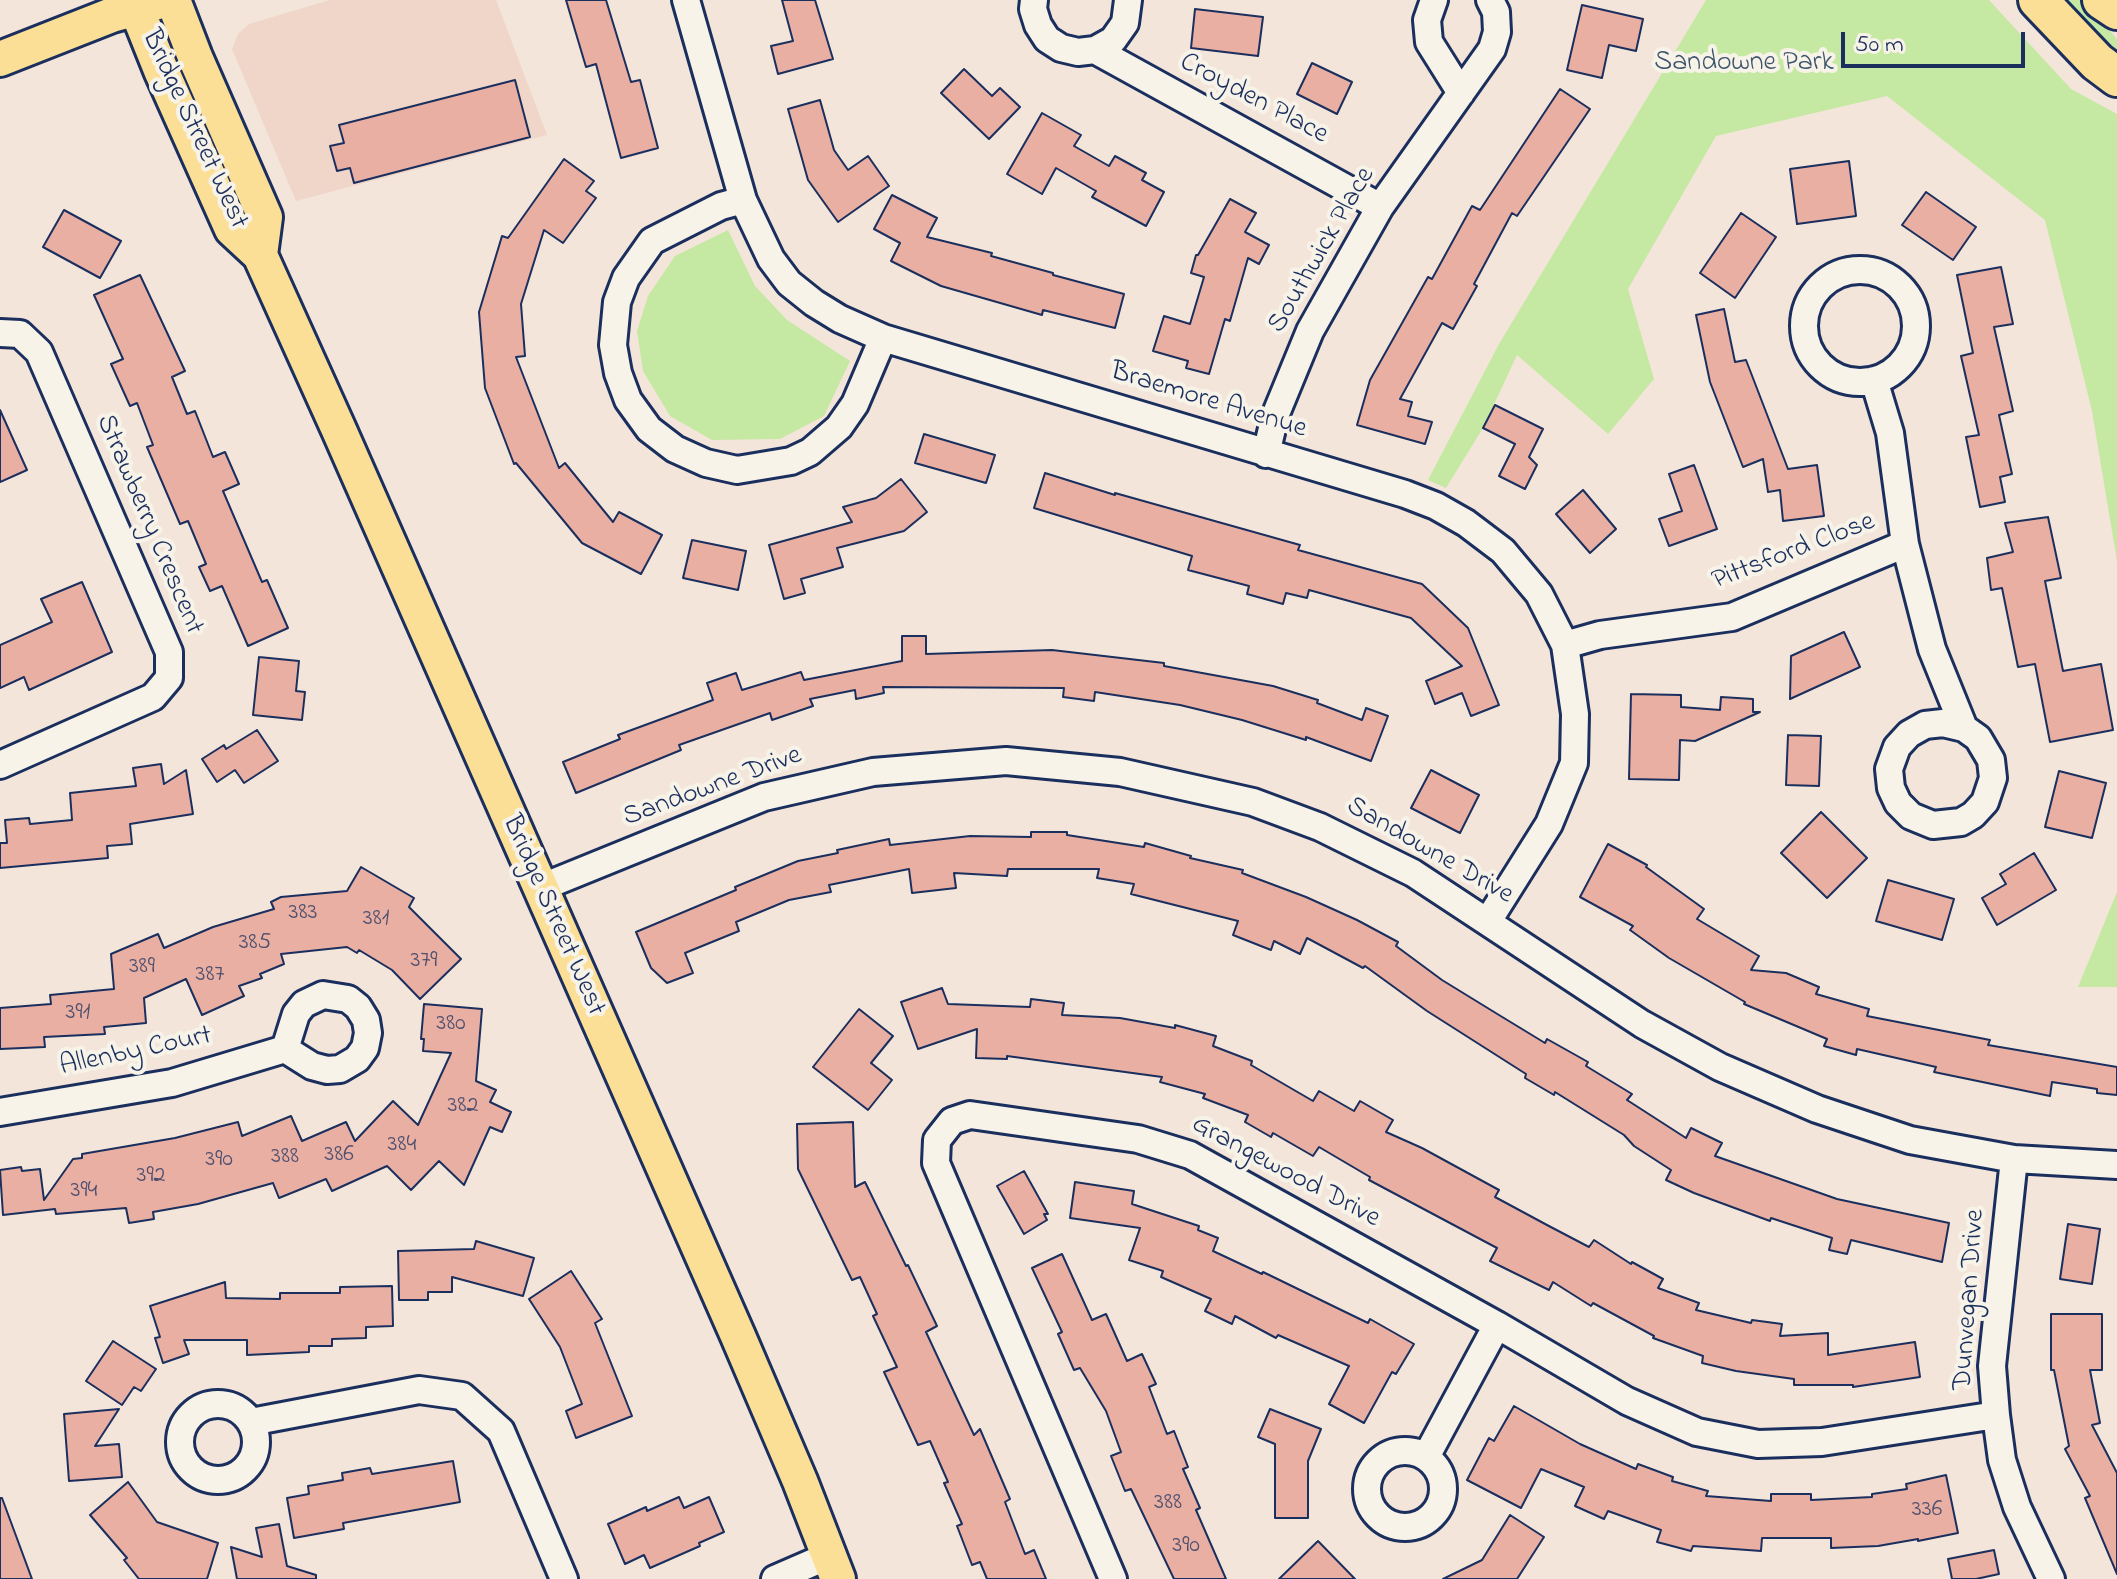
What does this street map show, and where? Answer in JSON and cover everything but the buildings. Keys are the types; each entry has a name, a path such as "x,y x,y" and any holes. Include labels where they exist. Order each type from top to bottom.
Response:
{"highway":[{"path":"2038,0 2097,62 2117,77"},
{"path":"2102,0 2117,10"}],"main road":[{"name":"Bridge Street West","path":"173,0 265,217 260,255"},
{"name":"Bridge Street West","path":"145,3 161,70 232,229 260,255 744,1350 833,1568"},
{"path":"0,59 145,3"}],"street":[{"name":"Braemore Avenue","path":"686,0 743,200 771,259 789,283 840,319 883,338 1405,494 1436,506 1466,523 1503,551 1539,594 1565,645 1575,714 1574,763 1549,824 1488,921"},
{"name":"Croyden Place","path":"1034,0 1033,9 1038,25 1047,39 1061,48 1078,52 1095,50 1380,207"},
{"path":"1095,50 1113,40 1125,23 1128,0"},
{"path":"1434,0 1427,20 1429,42 1461,93"},
{"name":"Southwick Place","path":"1266,454 1275,416 1310,331 1380,207 1492,49 1497,32 1496,12 1490,0"},
{"path":"743,200 721,206 652,241 626,278 617,302 613,345 618,373 628,400 649,429 675,449 706,463 737,470 791,461 810,452 839,427 855,404 883,338"},
{"path":"1841,272 1876,272 1900,286 1916,315 1916,335 1909,353 1899,367 1874,380 1855,382 1836,376 1820,365 1809,349 1804,325 1810,300 1822,284 1841,272"},
{"name":"Strawberry Crescent","path":"0,333 20,334 39,352 169,652 169,678 153,697 0,765"},
{"name":"Pittsford Close","path":"1874,380 1890,433 1905,544 1932,649 1964,728"},
{"name":"Pittsford Close","path":"1565,645 1600,635 1732,617 1905,544"},
{"name":"Sandowne Drive","path":"540,888 764,797 873,772 1006,761 1120,772 1253,802 1320,827 1413,873 1642,1024 1720,1067 1817,1109 1910,1140 2014,1159 2117,1165"},
{"name":"Allenby Court","path":"0,1112 172,1083 285,1049"},
{"name":"Grangewood Drive","path":"1113,1579 936,1163 937,1140 952,1121 970,1115 1138,1139 1190,1155 1497,1325 1627,1401 1697,1432 1758,1444 1822,1442 1996,1415"},
{"name":"Dunvegan Drive","path":"2014,1159 1992,1366 1996,1415 2002,1460 2017,1507 2051,1579"},
{"path":"1426,1457 1497,1325"},
{"path":"251,1422 419,1390 462,1396 501,1431 564,1579"},
{"path":"775,1579 833,1568"}],"shaded area":[{"path":"330,0 496,0 547,135 296,201 232,49 238,34 249,24"}],"green space":[{"name":"Sandowne Park","path":"1706,0 1989,0 2071,89 2117,114 2117,561 2092,411 2045,220 1887,96 1716,136 1628,289 1654,379 1608,434 1517,355 1483,428 1446,488 1428,480 1499,344"},
{"path":"2050,0 2083,0 2117,39 2117,62"},
{"path":"728,230 755,286 787,320 850,361 824,416 780,439 712,440 670,416 643,371 637,331 648,296 675,256"},
{"path":"2117,892 2117,987 2078,987"}]}
